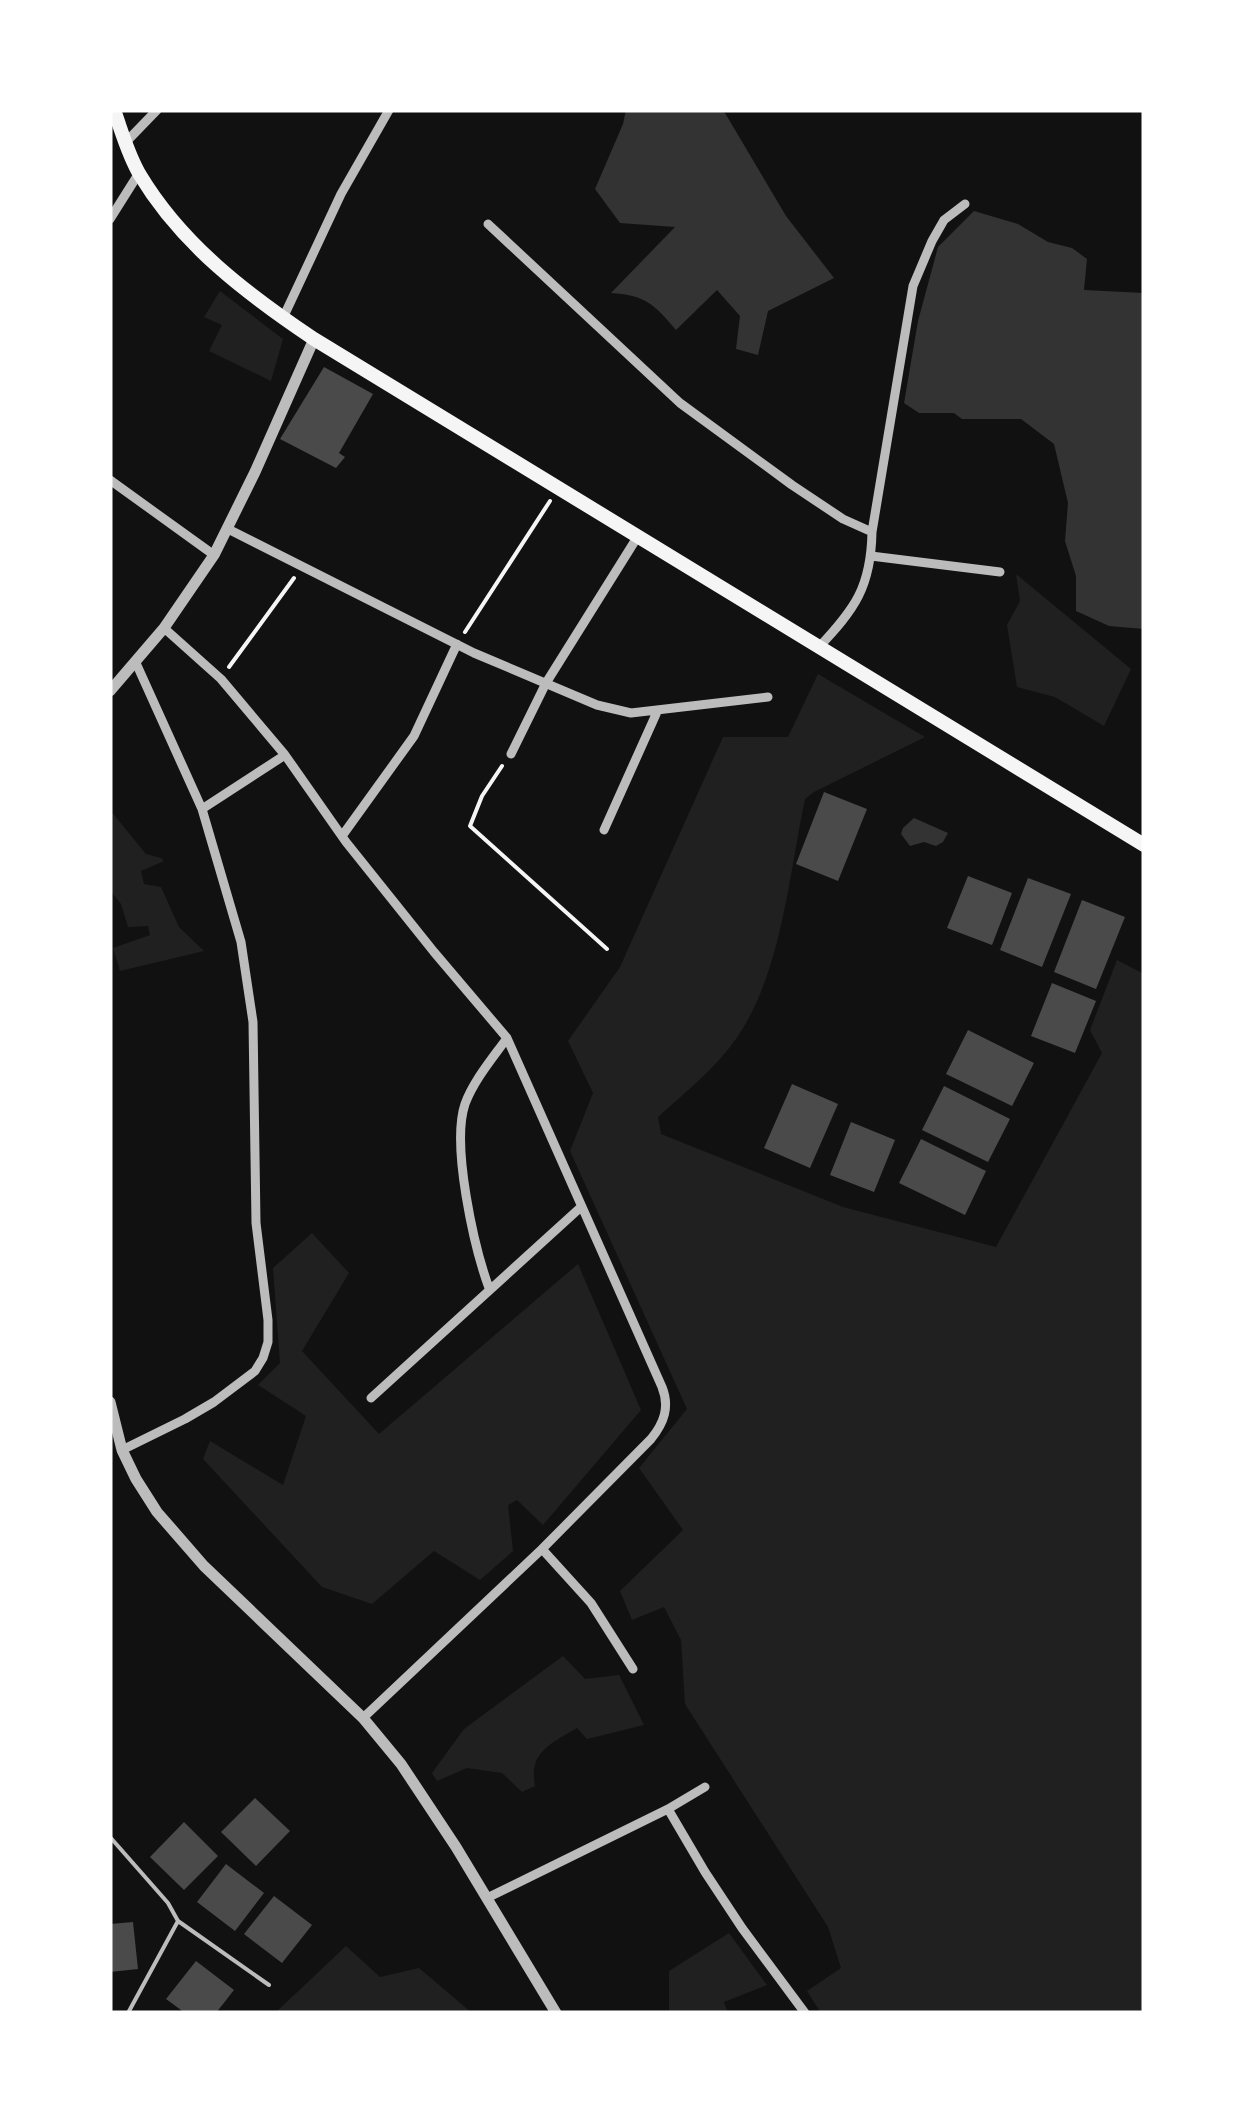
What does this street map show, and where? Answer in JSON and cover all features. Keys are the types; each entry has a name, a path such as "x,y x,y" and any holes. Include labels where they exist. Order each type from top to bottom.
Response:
{"main road":[{"path":"114,110 138,173 166,214 243,290 314,339 1144,845"}],"street":[{"path":"125,143 157,110"},
{"path":"284,318 340,194 388,110"},
{"path":"110,219 138,173"},
{"path":"818,648 852,609 867,578 914,286 944,220 965,204"},
{"path":"488,224 680,403 820,505 872,532"},
{"path":"110,691 164,628 214,556 314,339"},
{"path":"110,480 214,556"},
{"path":"228,529 457,644 597,705 618,711 657,712 768,697"},
{"path":"511,754 546,682 638,536"},
{"path":"872,556 1000,572"},
{"path":"164,628 220,679 285,755 342,836 507,1038 664,1394 666,1412 652,1439 364,1718"},
{"path":"342,836 414,736 457,644"},
{"path":"122,1450 185,1420 238,1385 255,1371 268,1342 256,1223 251,997 240,942 202,809 136,663"},
{"path":"604,830 657,712"},
{"path":"202,809 285,755"},
{"path":"490,1288 479,1262 459,1132 472,1089 507,1038"},
{"path":"370,1398 581,1207"},
{"path":"110,1402 122,1450 136,1479 175,1535 364,1718 402,1764 556,2013"},
{"path":"542,1548 592,1603 632,1670"},
{"path":"488,1898 705,1787"},
{"path":"668,1809 742,1928 805,2013"}],"lane":[{"path":"110,1837 168,1903 178,1921 269,1986"},
{"path":"128,2013 178,1921"}],"path":[{"path":"457,644 559,487"},
{"path":"220,679 302,566"},
{"path":"511,754 482,796 470,826 607,949"}],"shaded area":[{"path":"626,110 725,113 786,216 834,278 768,311 758,355 736,349 740,316 717,290 676,330 648,302 611,293 675,227 620,223 595,189"},
{"path":"974,211 1018,224 1048,242 1072,248 1087,259 1084,290 1144,293 1144,629 1109,626 1076,611 1076,576 1065,541 1068,503 1054,444 1021,419 962,419 954,413 919,413 904,403 918,321 938,247"},
{"path":"220,291 283,339 271,381 209,351 222,325 204,317"},
{"path":"1016,574 1131,669 1104,726 1055,697 1017,687 1007,625 1020,601"},
{"path":"818,674 925,737 805,799 780,929 761,992 722,1057 658,1117 661,1134 843,1207 996,1247 1102,1053 1090,1030 1117,960 1144,974 1144,2013 821,2013 807,1991 841,1968 828,1927 685,1704 681,1640 664,1607 632,1620 620,1591 683,1530 639,1468 687,1409 570,1151 593,1093 568,1041 620,967 723,737 788,737"},
{"path":"110,810 146,854 164,861 141,871 144,884 161,887 179,927 204,951 120,971 113,948 150,935 148,926 128,927 121,904 110,890"},
{"path":"914,818 948,833 943,842 936,846 924,842 910,846 901,834"},
{"path":"312,1233 349,1273 302,1351 379,1434 578,1264 641,1410 543,1525 517,1500 508,1505 513,1551 480,1580 434,1551 372,1604 322,1587 203,1459 210,1441 283,1485 306,1416 258,1385 280,1363 273,1268"},
{"path":"563,1656 585,1679 619,1675 644,1725 587,1739 577,1728 544,1750 535,1765 535,1786 522,1792 502,1773 467,1768 437,1781 432,1773 464,1729"},
{"path":"729,1933 767,1985 724,2002 728,2013 669,2013 669,1971"},
{"path":"346,1946 380,1977 419,1968 472,2013 275,2013"}],"building":[{"path":"324,367 373,394 339,453 345,457 336,468 280,439"},
{"path":"824,792 867,809 838,881 796,864"},
{"path":"968,876 1012,893 992,945 947,928"},
{"path":"1028,878 1071,894 1042,967 1000,950"},
{"path":"1082,900 1125,917 1096,989 1054,972"},
{"path":"1052,983 1096,1001 1075,1053 1031,1036"},
{"path":"968,1030 1034,1063 1012,1106 946,1074"},
{"path":"792,1084 838,1104 810,1168 764,1148"},
{"path":"944,1086 1010,1119 988,1162 922,1130"},
{"path":"851,1122 895,1140 874,1192 830,1175"},
{"path":"921,1139 986,1171 965,1215 899,1183"},
{"path":"255,1798 290,1831 256,1866 221,1832"},
{"path":"184,1822 218,1856 184,1890 150,1857"},
{"path":"226,1864 264,1893 235,1931 197,1902"},
{"path":"274,1896 312,1925 282,1963 244,1934"},
{"path":"133,1922 138,1969 110,1972 110,1924"},
{"path":"196,1961 234,1990 216,2013 185,2013 166,1999"}]}
